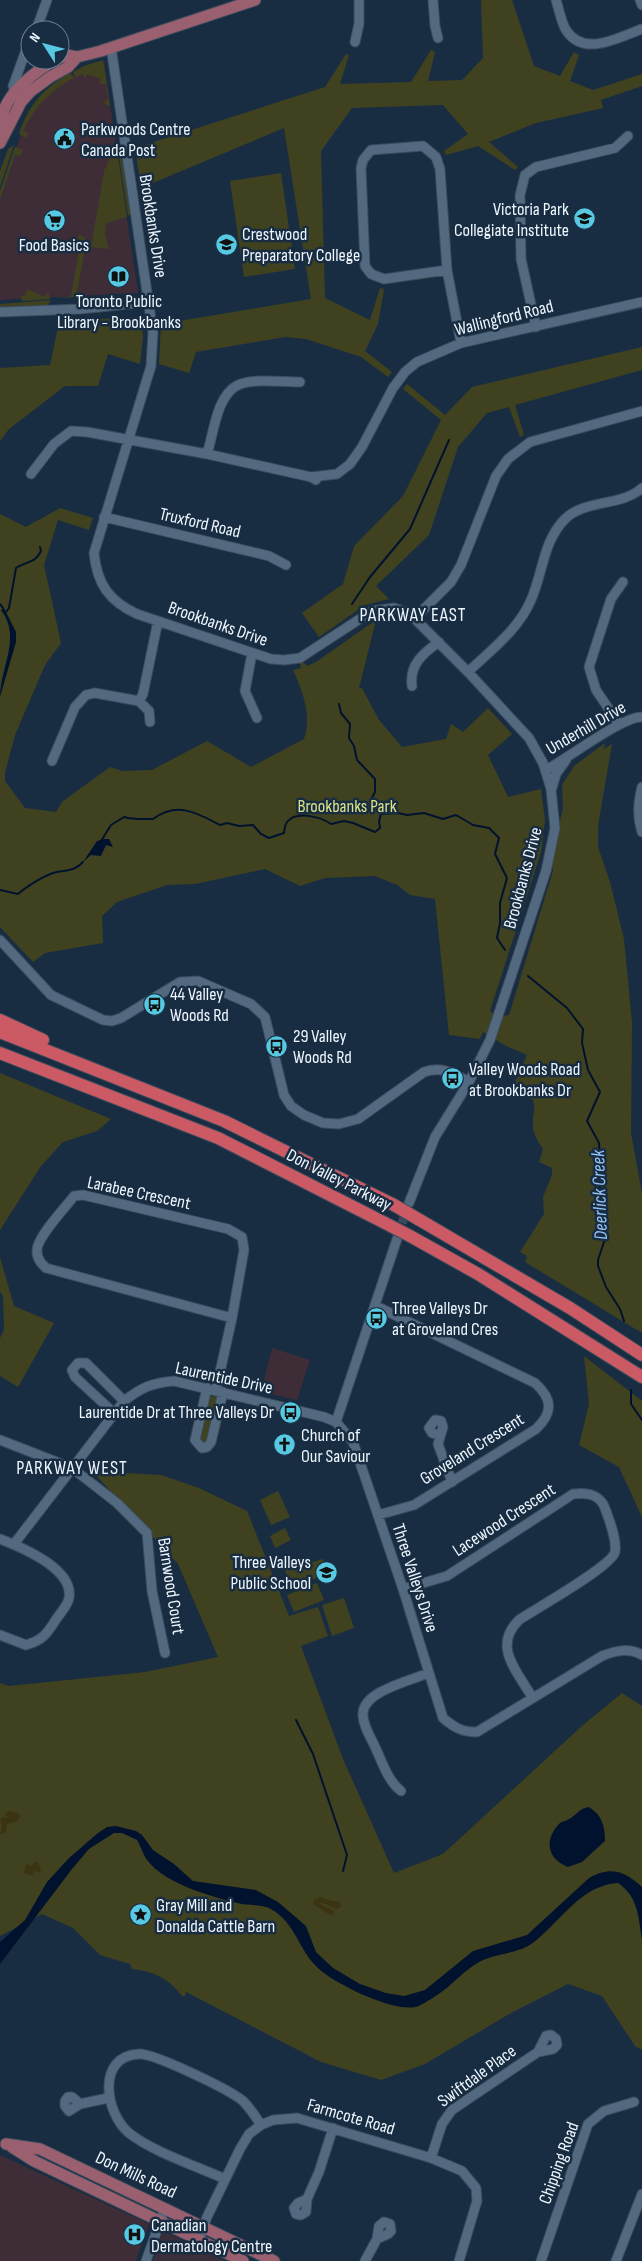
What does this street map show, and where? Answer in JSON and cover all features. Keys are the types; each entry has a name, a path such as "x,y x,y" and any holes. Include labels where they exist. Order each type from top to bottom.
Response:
{"highway":[{"path":"0,1020 44,1040 67,1057"},
{"name":"Don Valley Parkway","path":"0,1032 67,1057 224,1121 394,1205 564,1304 642,1355"},
{"name":"Don Valley Parkway","path":"0,1055 218,1138 386,1223 478,1274 642,1377"}],"main road":[{"path":"70,56 77,57 111,47 248,1"},
{"path":"1,139 31,91 68,67 77,57"},
{"path":"1,139 2,118 15,92 37,70"},
{"path":"18,109 18,103 43,70"},
{"name":"Don Mills Road","path":"3,2142 40,2149 165,2208 256,2257 274,2261"},
{"name":"Don Mills Road","path":"3,2142 34,2162 160,2220 243,2261"}],"street":[{"path":"41,20 47,0"},
{"path":"355,42 359,24 359,0"},
{"path":"434,0 435,26 438,38"},
{"path":"556,0 566,31 582,43 594,46 642,30"},
{"path":"640,0 642,5"},
{"name":"Brookbanks Drive","path":"111,47 153,332 151,366 94,553 98,578 116,603 137,614 272,659 300,658 372,611 394,608 416,617 529,738 546,770 552,789 555,828 546,871 490,1040 469,1082 435,1137 409,1203"},
{"path":"15,92 13,86 20,67"},
{"path":"536,327 521,259 520,195 525,175 536,167 614,148 628,136"},
{"path":"447,270 384,279 372,274 365,266 360,168 363,160 371,150 424,146 436,157 440,169 447,270 461,342"},
{"path":"0,312 80,309 148,302"},
{"name":"Wallingford Road","path":"31,474 54,444 71,431 87,432 207,454 311,477 327,476 345,469 362,448 392,388 405,372 417,362 461,342 536,327 642,302"},
{"path":"207,454 220,408 227,394 233,389 239,385 251,382 300,382"},
{"path":"416,617 451,582 461,565 496,476 508,459 530,442 642,411"},
{"path":"468,672 515,627 531,600 550,540 564,520 574,511 634,495 642,488"},
{"name":"Truxford Road","path":"104,517 269,556 286,565"},
{"path":"620,724 596,690 589,667 612,599 623,582"},
{"path":"139,701 143,694 158,621"},
{"path":"412,686 411,674 414,666 439,642"},
{"path":"252,653 245,691 257,718"},
{"path":"52,761 75,707 86,695 95,693 139,701 149,711 150,722"},
{"name":"Underhill Drive","path":"546,770 620,724 637,716 642,716"},
{"path":"552,789 559,769 568,757"},
{"path":"642,787 638,806 638,822 642,832"},
{"path":"0,940 51,995 103,1020 112,1021 120,1018 180,982 198,981 251,1004 265,1017 284,1095 292,1106 304,1115 323,1123 339,1124 358,1119 424,1072 434,1068 444,1069 469,1082"},
{"name":"Larabee Crescent","path":"216,1390 232,1318 244,1250 242,1237 228,1229 83,1195 74,1196 40,1240 36,1249 38,1259 46,1268 232,1318"},
{"path":"336,1422 397,1239"},
{"name":"Groveland Crescent","path":"376,1306 535,1383 548,1397 547,1416 536,1429 414,1505 378,1515"},
{"path":"114,1413 75,1377 72,1370 78,1363 86,1363 124,1401"},
{"name":"Laurentide Drive","path":"14,1544 114,1413 124,1401 140,1388 158,1382 174,1381 312,1414 336,1422"},
{"path":"216,1390 211,1442 207,1447 202,1448 195,1440 216,1390"},
{"name":"Three Valleys Drive","path":"336,1422 353,1442 403,1589 443,1718 463,1732 477,1732 602,1656 619,1650 637,1652 642,1655"},
{"path":"439,1435 438,1444 452,1482"},
{"name":"Barnwood Court","path":"0,1440 72,1468 117,1503 148,1533 152,1591 165,1653"},
{"name":"Lacewood Crescent","path":"403,1589 447,1576 573,1494 589,1492 596,1496 606,1508 614,1538 615,1552 612,1558 519,1620 509,1629 507,1635 506,1649 532,1697"},
{"path":"0,1539 14,1544 59,1572 69,1587 69,1600 44,1637 26,1644 0,1635"},
{"path":"401,1792 391,1782 366,1727 362,1713 367,1701 375,1694 428,1673"},
{"name":"Swiftdale Place","path":"431,2158 442,2124 452,2110 538,2052"},
{"path":"225,2179 140,2140 127,2131 108,2098 108,2083 118,2062 133,2055 148,2055 236,2096 250,2108 261,2125"},
{"path":"80,2104 108,2098"},
{"name":"Chipping Road","path":"544,2260 588,2124 604,2111 634,2102"},
{"name":"Farmcote Road","path":"199,2240 225,2179 245,2141 261,2125 288,2117 306,2120 431,2158 462,2171 476,2188 477,2201 459,2261"},
{"path":"307,2199 319,2172 333,2128"},
{"path":"616,2261 642,2194"},
{"path":"146,2261 165,2208"},
{"path":"365,2261 377,2239"}],"shaded area":[{"path":"104,63 138,293 0,300 0,195 29,112 63,78"},
{"path":"272,1348 310,1360 297,1400 261,1392"},
{"path":"0,2155 149,2224 136,2261 0,2261"},
{"path":"163,2231 225,2261 153,2261"}],"green space":[{"path":"481,0 512,0 534,66 560,76 574,52 579,55 570,81 593,90 642,74 642,86 601,100 603,108 536,123 489,142 518,167 515,170 478,146 446,155 444,151 468,134 443,105 352,108 321,151 325,298 370,320 380,288 384,289 378,324 365,351 392,372 388,377 361,357 306,339 285,337 196,352 189,373 159,364 161,324 311,299 284,128 141,188 135,148 325,87 346,54 349,55 340,84 411,82 431,50 435,52 428,81 462,80 483,58"},
{"path":"103,60 110,105 108,106 103,102 108,100 106,84 100,84 101,79 87,74 85,79 83,74 76,77 73,72"},
{"path":"70,73 74,78 44,100 32,114 23,131 28,133 27,138 19,134 27,114 38,98 52,85"},
{"path":"14,145 0,187 0,171 8,149"},
{"path":"15,147 23,150 20,156 15,155 0,200 0,191"},
{"path":"118,156 127,217 106,223 105,235 109,249 91,247 104,171 110,158"},
{"path":"119,156 122,157 131,213 128,216"},
{"path":"281,173 295,269 244,277 230,181"},
{"path":"79,235 85,238 86,243 76,297 59,298 71,296 80,246 75,245"},
{"path":"27,289 45,297 48,291 50,299 22,301 21,296 25,296"},
{"path":"51,300 47,306 0,307 0,304"},
{"path":"131,317 138,320 142,326 143,336 140,364 108,354 98,386 65,386 9,429 0,441 0,368 50,365 59,322"},
{"path":"642,347 642,370 515,405 524,435 520,437 509,407 487,413 458,447 429,535 376,586 389,599 365,605 319,637 302,613 343,584 354,546 403,496 441,420 403,389 407,384 445,415 472,387"},
{"name":"Brookbanks Park","path":"60,508 93,518 89,530 58,520 44,565 61,643 45,665 15,735 5,773 5,781 25,808 56,812 62,802 110,767 122,771 152,770 207,741 251,767 304,739 307,713 303,695 293,670 301,668 299,658 307,666 316,662 376,620 359,688 362,688 379,720 402,747 446,739 451,724 463,732 488,708 512,734 488,755 508,797 541,789 545,820 541,852 490,1011 497,1017 509,1015 553,871 551,860 563,808 562,785 574,766 605,743 604,749 612,744 598,826 598,847 610,882 624,939 632,1022 631,1133 642,1193 642,1333 525,1262 527,1256 520,1252 544,1214 543,1197 552,1175 552,1168 539,1162 543,1149 533,1130 533,1100 512,1090 527,1055 506,1046 483,1032 480,1039 449,1035 435,899 410,895 397,885 375,876 325,878 300,886 265,869 195,884 167,885 117,902 102,916 103,943 45,953 33,962 0,927 0,514 26,527"},
{"path":"0,1073 111,1119 97,1131 63,1142 41,1166 0,1230"},
{"path":"0,1257 14,1306 54,1323 18,1387 0,1376 0,1338 4,1330 3,1296 0,1291"},
{"path":"584,1356 642,1401 642,1517 619,1467 579,1445 589,1404"},
{"path":"214,1396 218,1400 205,1444 198,1441 209,1397"},
{"path":"89,1468 161,1475 199,1488 247,1511 289,1616 318,1607 328,1636 301,1646 343,1759 394,1873 443,1854 583,1725 622,1693 642,1706 642,2050 635,2046 602,1996 568,1984 511,2013 425,2064 381,2080 321,2062 186,1992 185,1996 182,1996 166,1980 154,1974 132,1969 130,1964 100,1955 73,1928 42,1914 0,1936 0,1683 9,1686 145,1672 218,1657 178,1564"},
{"path":"278,1491 290,1517 271,1525 260,1500"},
{"path":"285,1528 291,1540 275,1548 270,1536"},
{"path":"323,1559 328,1575 290,1586 285,1570"},
{"path":"317,1583 324,1600 294,1612 287,1595"},
{"path":"344,1598 354,1628 332,1636 322,1605"}],"sand":[{"path":"9,1811 19,1813 20,1818 16,1822 7,1824 6,1833 0,1834 2,1827 0,1820 3,1817 11,1818 4,1815"},
{"path":"37,1861 41,1869 40,1873 34,1870 33,1876 24,1873 26,1864 32,1866"},
{"path":"321,1897 340,1902 341,1907 337,1909 320,1902 320,1904 334,1911 334,1914 330,1915 313,1904 314,1900"}],"water":[{"path":"4,608 16,632 16,642 0,697 10,642 10,631 1,610"},
{"path":"109,839 113,847 106,845 101,856 91,855 83,862 97,841"},
{"path":"589,1807 602,1821 605,1841 582,1862 568,1867 561,1864 552,1854 550,1849 551,1836 560,1823"},
{"path":"116,1826 136,1831 142,1835 153,1850 174,1864 193,1881 256,1890 278,1902 306,1926 316,1952 333,1968 360,1984 386,1993 404,1996 425,1990 473,1951 527,1935 589,1878 604,1872 611,1871 623,1874 642,1887 642,1940 638,1915 630,1895 618,1883 605,1885 582,1897 544,1934 528,1946 481,1961 467,1970 448,1987 419,2006 410,2008 395,2006 361,1994 323,1972 307,1956 284,1919 269,1908 218,1898 178,1883 155,1869 144,1856 137,1840 122,1833 114,1833 89,1849 0,1964 0,1942 25,1920 47,1882 69,1858 98,1833 107,1827"}],"waterway":[{"path":"352,604 370,577 410,529 449,440"},
{"path":"6,612 9,608 16,568 36,558 41,551 40,547"},
{"name":"Deerlick Creek","path":"0,604 3,608"},
{"path":"339,704 341,713 350,724 349,738 354,746 357,760 375,779 375,792 371,800 377,808 383,809 386,814"},
{"name":"Deerlick Creek","path":"101,841 111,825 124,817 153,819 162,814 179,810 195,813 220,825 227,823 239,826 253,825 261,834 269,838 284,833 287,822 296,816 315,817 331,824 344,821 375,832 380,828 381,814 398,813 407,815 424,813 443,819 456,815 473,825 489,828 499,838 495,854 507,878 500,903 500,923 497,938 505,950"},
{"name":"Deerlick Creek","path":"0,890 18,894 47,875 74,869 83,862"},
{"name":"Deerlick Creek","path":"528,976 567,1008 583,1029 582,1043 588,1070 600,1092 587,1121 599,1143 601,1171 599,1202 605,1239 598,1260 598,1266 606,1287 620,1309 624,1321"},
{"name":"Deerlick Creek","path":"631,1390 631,1404 642,1420"},
{"path":"296,1720 313,1754 347,1855 343,1871"}],"tunnel":[{"path":"398,1236 407,1208"}],"place":[{"name":"Parkwoods Centre Canada Post","path":"65,139"},
{"name":"Victoria Park Collegiate Institute","path":"585,219"},
{"name":"Food Basics","path":"54,220"},
{"name":"Crestwood Preparatory College","path":"226,244"},
{"name":"Toronto Public Library - Brookbanks","path":"119,276"},
{"name":"44 Valley Woods Rd","path":"154,1004"},
{"name":"29 Valley Woods Rd","path":"277,1046"},
{"name":"Valley Woods Road at Brookbanks Dr","path":"453,1079"},
{"name":"Three Valleys Dr at Groveland Cres","path":"376,1318"},
{"name":"Laurentide Dr at Three Valleys Dr","path":"290,1412"},
{"name":"Church of Our Saviour","path":"285,1445"},
{"name":"Three Valleys Public School","path":"327,1572"},
{"name":"Gray Mill and Donalda Cattle Barn","path":"140,1915"},
{"name":"Canadian Dermatology Centre","path":"135,2235"}],"district":[{"name":"PARKWAY EAST","path":"413,615"},
{"name":"PARKWAY WEST","path":"72,1468"}]}
